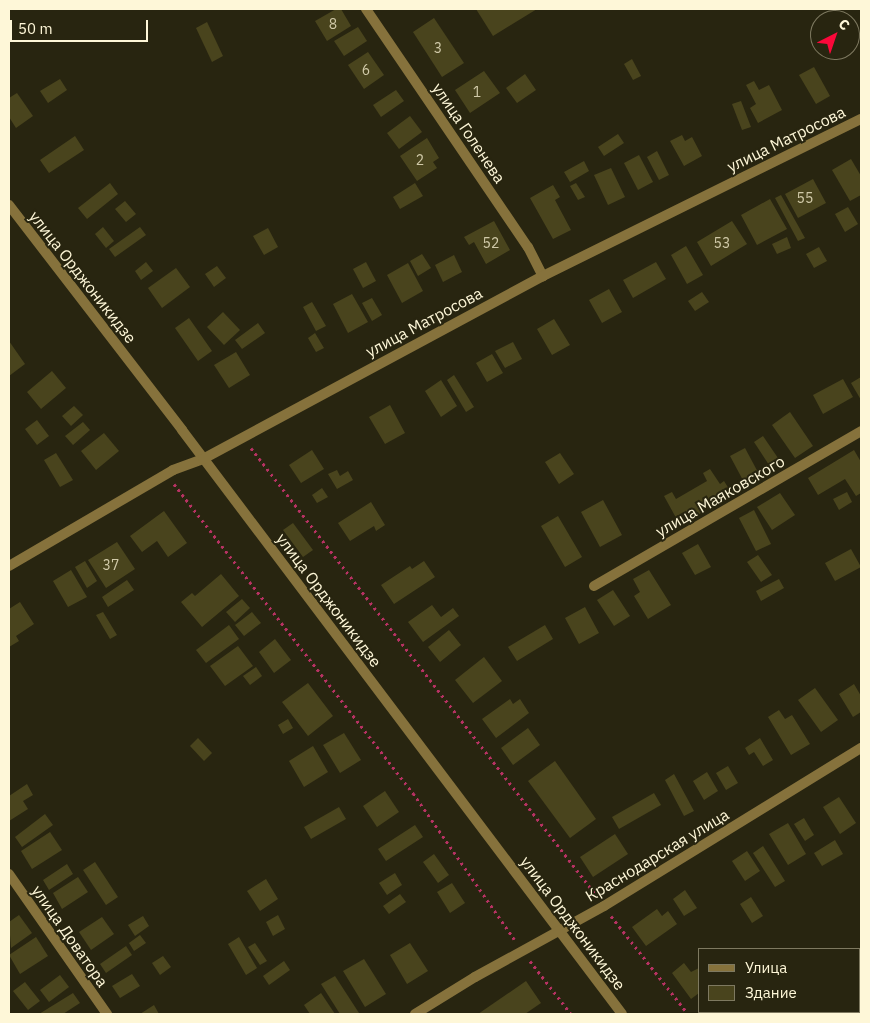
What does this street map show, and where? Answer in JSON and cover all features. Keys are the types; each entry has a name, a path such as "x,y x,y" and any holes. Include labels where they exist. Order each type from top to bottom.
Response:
{"street":[{"name":"улица Голенева","path":"366,9 528,246 543,276"},
{"name":"улица Матросова","path":"9,566 166,474 203,459 241,436 543,276 861,119"},
{"name":"улица Орджоникидзе","path":"9,205 622,1014"},
{"name":"улица Маяковского","path":"594,586 861,431"},
{"name":"Краснодарская улица","path":"415,1014 522,950 604,906 861,748"},
{"name":"улица Доватора","path":"9,874 107,1014"}],"path":[{"path":"241,436 688,1014"},
{"path":"166,474 413,793 522,950 571,1014"}],"building":[{"path":"336,9 341,9 351,26 327,41 315,21"},
{"path":"476,9 537,9 493,36"},
{"path":"434,18 464,63 442,77 413,32"},
{"path":"207,22 223,56 212,62 196,28"},
{"path":"358,27 367,41 344,56 334,41"},
{"path":"368,52 384,75 364,89 348,65"},
{"path":"632,59 641,76 633,80 624,64"},
{"path":"814,67 830,96 816,104 799,75"},
{"path":"484,71 500,93 470,113 455,90"},
{"path":"525,74 536,90 517,103 506,88"},
{"path":"60,79 67,90 48,103 40,91"},
{"path":"754,81 759,90 769,85 782,110 758,123 750,108 756,104 746,85"},
{"path":"396,90 404,101 381,117 373,105"},
{"path":"17,93 33,116 16,128 9,117 9,98"},
{"path":"741,101 751,127 742,130 732,104"},
{"path":"410,116 422,132 399,149 387,133"},
{"path":"618,134 624,143 604,156 598,147"},
{"path":"682,135 685,141 692,137 702,156 684,166 670,141"},
{"path":"75,136 84,150 49,173 40,160"},
{"path":"427,138 439,158 433,162 437,168 417,181 400,156"},
{"path":"657,151 669,175 659,180 647,157"},
{"path":"639,155 653,182 638,190 624,163"},
{"path":"851,159 861,176 861,195 850,201 832,170"},
{"path":"584,161 589,171 570,182 564,172"},
{"path":"611,168 625,197 608,205 594,175"},
{"path":"813,179 826,203 798,218 785,194"},
{"path":"110,183 118,194 87,219 78,208"},
{"path":"415,183 423,196 400,209 393,197"},
{"path":"576,183 585,197 578,200 570,186"},
{"path":"553,185 560,197 555,200 571,230 553,239 530,198"},
{"path":"781,195 805,238 798,241 775,198"},
{"path":"770,199 787,229 757,245 741,215"},
{"path":"125,201 136,214 126,222 115,209"},
{"path":"848,207 858,224 845,232 835,214"},
{"path":"494,221 510,250 486,264 474,242 469,245 464,237"},
{"path":"732,221 747,244 711,266 697,242"},
{"path":"103,227 114,241 106,248 95,234"},
{"path":"140,227 146,235 115,257 109,249"},
{"path":"268,228 278,247 264,255 253,236"},
{"path":"787,237 791,248 777,254 772,244"},
{"path":"686,246 703,275 687,284 671,255"},
{"path":"819,247 827,261 814,268 806,254"},
{"path":"422,254 431,268 418,276 410,261"},
{"path":"454,255 462,272 443,282 435,265"},
{"path":"146,262 153,271 141,280 135,271"},
{"path":"366,262 376,281 363,288 353,269"},
{"path":"656,262 666,279 633,298 623,280"},
{"path":"408,263 423,291 402,303 387,275"},
{"path":"217,266 226,278 214,287 205,274"},
{"path":"176,268 190,287 162,308 148,288"},
{"path":"609,289 622,312 602,323 589,300"},
{"path":"702,292 709,302 695,311 688,301"},
{"path":"352,294 368,322 348,333 333,304"},
{"path":"372,298 382,315 372,321 362,303"},
{"path":"312,302 326,326 316,331 303,307"},
{"path":"223,312 240,330 224,345 207,327"},
{"path":"189,318 212,351 198,361 175,328"},
{"path":"554,319 570,345 552,355 537,329"},
{"path":"258,323 265,333 242,349 235,340"},
{"path":"315,333 324,348 316,352 308,338"},
{"path":"9,341 25,364 9,376"},
{"path":"513,342 522,359 505,368 495,351"},
{"path":"236,352 250,375 229,388 214,365"},
{"path":"492,354 503,373 487,382 476,363"},
{"path":"52,371 66,388 41,409 27,392"},
{"path":"454,375 474,407 466,412 447,380"},
{"path":"861,377 861,400 851,383"},
{"path":"843,379 853,397 823,414 813,395"},
{"path":"441,380 457,406 441,417 425,391"},
{"path":"390,405 405,433 385,444 369,417"},
{"path":"74,406 83,415 71,426 62,416"},
{"path":"790,412 813,446 795,458 772,425"},
{"path":"37,420 49,436 37,445 25,429"},
{"path":"83,422 90,430 73,445 65,436"},
{"path":"104,433 119,451 96,470 81,451"},
{"path":"763,436 780,461 771,468 754,442"},
{"path":"745,448 760,476 745,484 730,456"},
{"path":"312,450 324,469 301,483 289,465"},
{"path":"854,450 861,462 861,493 856,496 845,479 818,495 808,478"},
{"path":"56,453 73,480 60,487 44,460"},
{"path":"560,453 574,474 559,484 545,462"},
{"path":"710,469 720,484 724,481 729,489 724,492 727,498 680,525 664,496 672,492 676,499 707,481 703,473"},
{"path":"337,470 340,476 348,471 353,480 337,489 328,474"},
{"path":"322,488 328,497 317,503 312,495"},
{"path":"847,492 852,502 839,510 833,499"},
{"path":"780,493 795,515 772,530 757,507"},
{"path":"603,500 622,535 600,547 581,512"},
{"path":"371,502 385,525 376,531 374,526 350,541 338,523"},
{"path":"754,510 771,544 756,551 739,518"},
{"path":"164,511 187,543 168,557 157,541 142,552 130,536"},
{"path":"558,516 582,557 565,567 541,526"},
{"path":"293,523 313,550 303,557 283,530"},
{"path":"117,542 135,569 106,588 88,560"},
{"path":"698,544 711,567 695,575 682,553"},
{"path":"851,549 861,567 835,581 825,563"},
{"path":"758,555 772,575 761,582 747,562"},
{"path":"85,561 97,581 87,588 75,567"},
{"path":"424,561 435,577 394,604 381,585 410,566 412,569"},
{"path":"71,570 87,597 68,607 53,581"},
{"path":"649,570 671,605 648,619 634,596 640,592 633,579"},
{"path":"221,574 239,596 202,627 181,602 192,593 195,596"},
{"path":"779,579 784,588 761,601 756,591"},
{"path":"127,580 134,590 108,607 102,597"},
{"path":"613,590 630,616 614,626 597,600"},
{"path":"242,599 250,608 235,622 226,612"},
{"path":"20,602 34,624 16,636 19,641 9,647 9,609"},
{"path":"432,605 441,617 453,608 459,616 423,642 408,622"},
{"path":"585,607 599,633 579,644 565,618"},
{"path":"103,612 117,635 110,639 96,615"},
{"path":"252,612 261,623 244,636 235,625"},
{"path":"229,625 239,639 206,663 196,650"},
{"path":"545,625 553,639 517,661 508,647"},
{"path":"449,630 461,645 440,662 428,647"},
{"path":"275,639 291,660 274,673 259,652"},
{"path":"238,646 253,666 225,686 210,666"},
{"path":"484,657 502,681 473,703 455,680"},
{"path":"256,667 262,676 250,685 243,676"},
{"path":"308,683 333,716 308,736 282,702"},
{"path":"854,684 861,696 861,712 853,717 839,694"},
{"path":"815,688 838,720 821,732 798,700"},
{"path":"510,699 513,704 520,699 529,713 496,738 482,719"},
{"path":"779,710 785,719 792,715 810,744 791,755 768,717"},
{"path":"288,719 293,728 283,734 278,725"},
{"path":"528,728 540,745 513,765 501,748"},
{"path":"344,733 361,760 340,773 323,745"},
{"path":"198,738 212,753 204,761 190,746"},
{"path":"760,738 773,760 763,766 754,752 749,755 745,748"},
{"path":"313,746 328,772 304,787 289,761"},
{"path":"555,761 596,819 570,838 528,781"},
{"path":"728,766 738,783 726,790 716,773"},
{"path":"707,772 718,791 704,800 693,781"},
{"path":"674,774 694,811 684,816 665,780"},
{"path":"27,784 33,795 23,801 28,809 9,821 9,796"},
{"path":"385,791 399,812 377,827 363,806"},
{"path":"654,793 661,805 619,829 612,817"},
{"path":"839,797 856,823 840,834 823,807"},
{"path":"339,807 346,819 311,839 304,827"},
{"path":"45,814 53,825 22,847 15,837"},
{"path":"804,818 814,835 805,841 794,824"},
{"path":"788,823 806,854 788,865 769,834"},
{"path":"415,825 423,837 386,861 378,849"},
{"path":"50,832 62,850 32,869 21,851"},
{"path":"615,834 628,854 593,877 580,857"},
{"path":"835,840 843,854 822,866 814,853"},
{"path":"763,846 785,881 775,887 753,853"},
{"path":"747,851 760,871 745,881 732,861"},
{"path":"434,854 449,875 438,883 423,862"},
{"path":"95,862 118,897 106,905 83,870"},
{"path":"67,864 73,874 49,890 43,880"},
{"path":"395,873 402,885 387,895 379,883"},
{"path":"78,877 88,892 62,909 53,893"},
{"path":"266,879 278,899 260,911 247,891"},
{"path":"452,883 465,903 450,913 437,892"},
{"path":"685,890 697,908 684,916 673,899"},
{"path":"400,894 406,902 389,914 383,906"},
{"path":"751,897 763,916 752,923 740,904"},
{"path":"657,909 662,916 668,911 677,924 646,946 632,927"},
{"path":"19,915 32,933 11,948 9,922"},
{"path":"278,915 285,929 273,936 266,922"},
{"path":"143,916 149,926 135,936 128,925"},
{"path":"102,917 114,934 91,950 79,932"},
{"path":"140,935 146,943 134,951 129,943"},
{"path":"36,937 48,956 20,974 9,955"},
{"path":"239,937 257,968 246,975 228,944"},
{"path":"255,943 267,961 260,965 248,947"},
{"path":"410,943 428,971 407,984 390,955"},
{"path":"126,946 132,955 106,973 100,964"},
{"path":"163,956 171,967 160,975 152,963"},
{"path":"364,959 386,994 365,1007 343,971"},
{"path":"284,961 290,970 269,985 263,976"},
{"path":"684,963 691,972 698,968 698,994 691,999 672,973"},
{"path":"132,974 140,986 120,998 112,986"},
{"path":"60,975 69,987 49,1002 40,990"},
{"path":"335,976 359,1013 340,1014 321,984"},
{"path":"526,981 541,1003 525,1014 478,1014"},
{"path":"25,982 40,1001 28,1010 13,991"},
{"path":"73,993 80,1003 63,1014 39,1014"},
{"path":"321,993 335,1014 310,1014 304,1005"},
{"path":"154,1005 159,1014 140,1014"}]}
